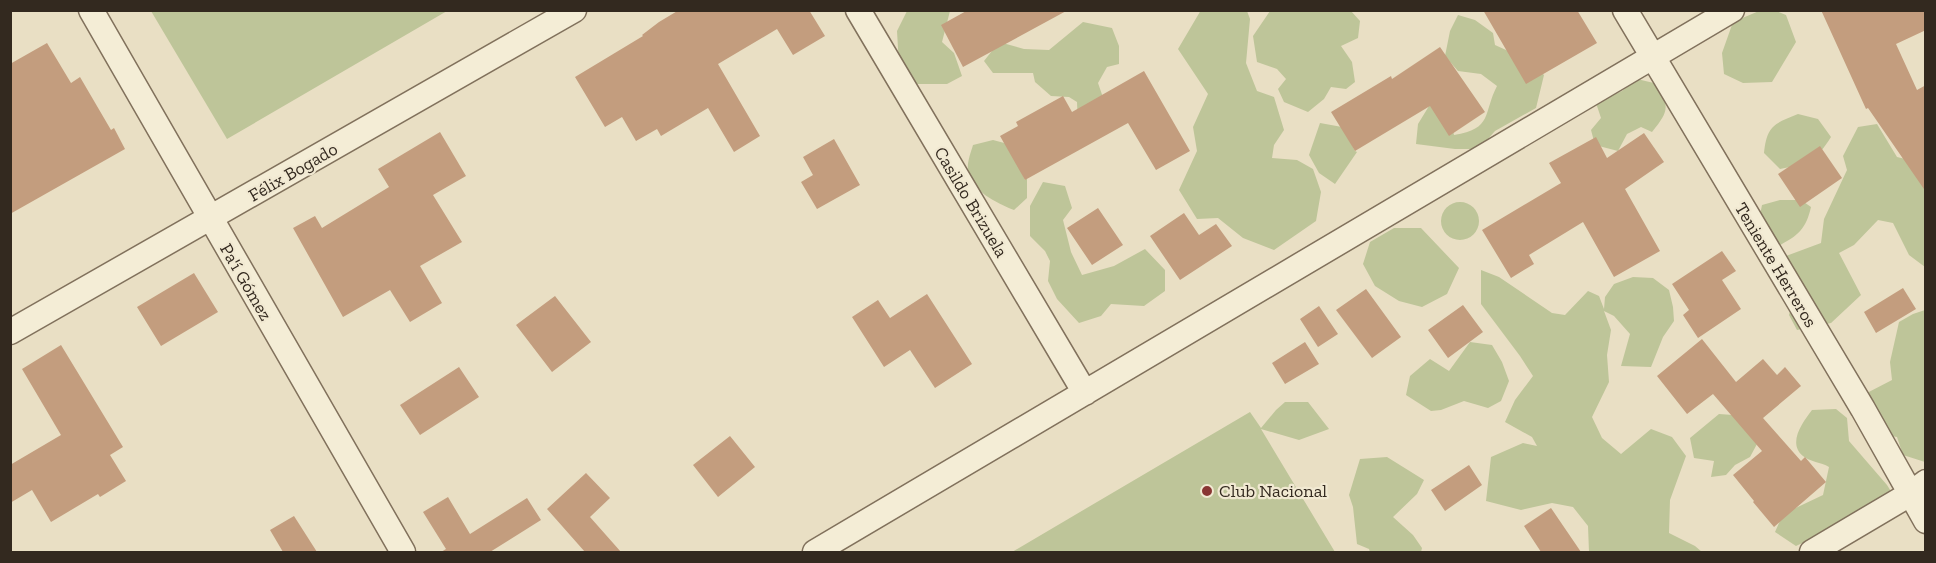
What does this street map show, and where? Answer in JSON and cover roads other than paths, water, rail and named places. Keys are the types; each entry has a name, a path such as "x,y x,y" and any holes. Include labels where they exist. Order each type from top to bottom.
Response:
{"street":[{"name":"Pa'í Gómez","path":"91,10 403,552"},
{"name":"Félix Bogado","path":"10,332 574,10"},
{"name":"Casildo Brizuela","path":"858,10 1085,393"},
{"name":"Teniente Herreros","path":"1624,10 1863,409 1918,488 1926,521"},
{"path":"815,552 1732,10"},
{"path":"1812,552 1918,488"}],"place":[{"name":"Club Nacional","path":"1207,491"}]}
